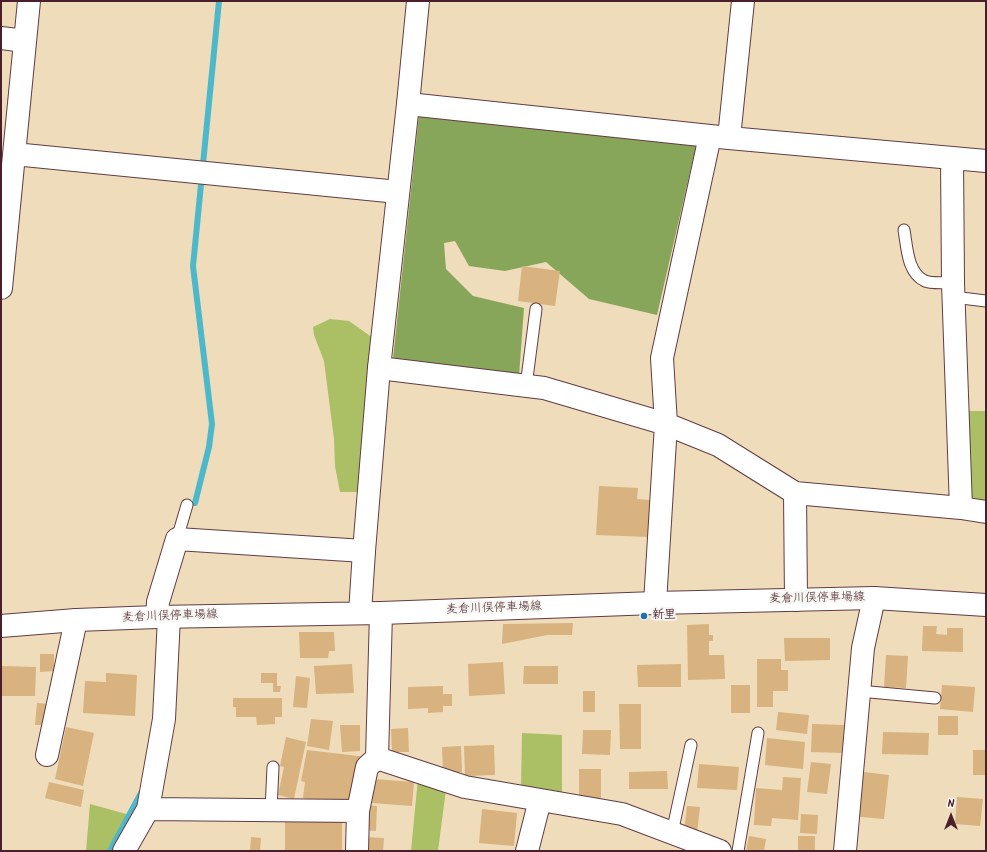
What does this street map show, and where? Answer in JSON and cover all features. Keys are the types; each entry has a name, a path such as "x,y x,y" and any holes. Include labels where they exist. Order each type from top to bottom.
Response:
{"street":[{"path":"1,288 10,142 25,41 29,1"},
{"path":"377,758 370,613 364,551 379,368 418,1"},
{"path":"655,603 666,424 662,358 720,137 743,1"},
{"path":"1,38 25,41"},
{"path":"408,104 720,137 986,161"},
{"path":"10,142 398,192"},
{"path":"952,158 953,290 962,508"},
{"path":"379,368 544,388 666,424 718,445 795,493 962,508 986,512"},
{"path":"795,493 796,600"},
{"path":"124,851 148,808 164,719 163,617 158,602 177,539 364,551"},
{"path":"845,851 863,648 874,598"},
{"name":"麦倉川俣停車場線","path":"1,626 76,620 163,617 370,613 655,603 874,598 986,605"},
{"path":"47,755 76,620"},
{"path":"377,758 465,787 622,814 714,850"},
{"path":"357,851 358,811 367,767 377,758"},
{"path":"527,851 540,800"},
{"path":"148,808 358,811"}],"lane":[{"path":"904,230 911,266 918,275 925,281 986,301"},
{"path":"526,386 536,309"},
{"path":"177,539 187,505"},
{"path":"859,691 935,698"},
{"path":"738,851 758,733"},
{"path":"672,833 691,745"},
{"path":"271,810 273,767"}],"green space":[{"path":"419,115 696,146 657,315 589,299 546,262 505,271 469,266 455,241 444,243 446,269 473,296 524,308 519,376 393,359"},
{"path":"330,319 349,321 373,338 360,492 340,492 335,466 334,439 324,361 314,335 313,327"},
{"path":"966,411 986,411 986,505 970,499"},
{"path":"522,733 562,735 562,795 521,787"},
{"path":"418,778 446,789 438,851 411,851"},
{"path":"90,804 130,815 109,851 86,851"}],"building":[{"path":"522,266 560,271 555,306 518,301"},
{"path":"599,486 638,488 637,499 650,500 649,537 596,535"},
{"path":"573,623 572,635 547,635 502,644 503,624"},
{"path":"709,624 709,635 713,635 713,641 709,641 709,655 724,655 725,679 688,680 687,625"},
{"path":"923,626 937,626 936,634 947,635 947,628 963,628 963,652 922,651"},
{"path":"299,632 334,632 335,651 329,651 328,658 300,658"},
{"path":"784,638 830,638 830,660 785,661"},
{"path":"40,654 54,654 54,671 40,672"},
{"path":"886,655 908,656 906,688 884,687"},
{"path":"757,659 781,659 781,670 788,670 788,691 773,691 773,707 757,707"},
{"path":"503,662 505,694 469,696 468,664"},
{"path":"352,664 354,693 316,694 314,666"},
{"path":"681,664 681,687 638,687 637,665"},
{"path":"1,666 36,667 35,696 1,696"},
{"path":"524,666 558,666 558,684 523,684"},
{"path":"106,673 137,675 135,716 83,713 85,681 106,682"},
{"path":"261,673 277,673 277,686 281,686 280,692 273,692 273,683 261,683"},
{"path":"296,676 310,678 307,708 293,707"},
{"path":"731,685 750,685 750,713 731,713"},
{"path":"942,685 975,687 973,712 940,709"},
{"path":"443,686 443,694 452,694 452,706 443,706 443,712 428,713 428,708 408,709 408,687"},
{"path":"583,691 595,691 595,712 583,712"},
{"path":"233,698 282,698 282,717 275,717 275,724 257,725 256,717 236,717 236,707 233,707"},
{"path":"37,703 51,704 50,725 35,725"},
{"path":"619,704 641,704 641,749 620,749"},
{"path":"778,712 809,715 807,734 776,730"},
{"path":"938,716 958,716 958,735 938,735"},
{"path":"311,719 333,721 329,750 307,746"},
{"path":"812,724 844,725 843,753 811,752"},
{"path":"340,725 360,725 360,751 342,752"},
{"path":"66,727 94,733 83,786 55,779"},
{"path":"408,728 409,752 392,752 391,729"},
{"path":"583,730 611,730 610,755 582,754"},
{"path":"883,732 929,733 928,755 882,754"},
{"path":"286,737 306,742 294,799 278,795 284,767 280,766"},
{"path":"767,738 805,742 803,769 765,765"},
{"path":"494,745 495,775 465,776 464,746"},
{"path":"461,746 462,772 443,772 442,747"},
{"path":"307,750 367,757 355,807 303,798 305,782 301,781"},
{"path":"973,750 986,750 986,775 973,775"},
{"path":"811,762 831,764 827,794 807,792"},
{"path":"699,764 739,767 737,790 697,788"},
{"path":"579,769 601,769 601,798 579,798"},
{"path":"667,771 668,789 629,789 629,772"},
{"path":"856,771 889,775 884,819 851,816"},
{"path":"783,777 801,778 798,820 772,818 771,826 754,825 756,788 782,790"},
{"path":"374,779 414,782 412,806 372,803"},
{"path":"49,782 84,790 81,807 45,798"},
{"path":"957,797 983,799 980,826 955,824"},
{"path":"365,805 377,806 376,831 364,830"},
{"path":"687,806 700,807 697,833 684,831"},
{"path":"482,809 517,813 514,846 479,843"},
{"path":"801,814 818,815 817,834 800,833"},
{"path":"285,822 342,822 342,851 285,851"},
{"path":"749,836 766,839 764,851 746,851"},
{"path":"798,836 815,836 815,851 798,851"},
{"path":"251,837 261,838 260,851 250,851"},
{"path":"364,837 384,838 383,851 363,851"}],"waterway":[{"path":"195,503 209,447 212,424 193,266 219,1"},
{"path":"110,851 141,793"}],"place":[{"name":"新里","path":"644,616"}]}
